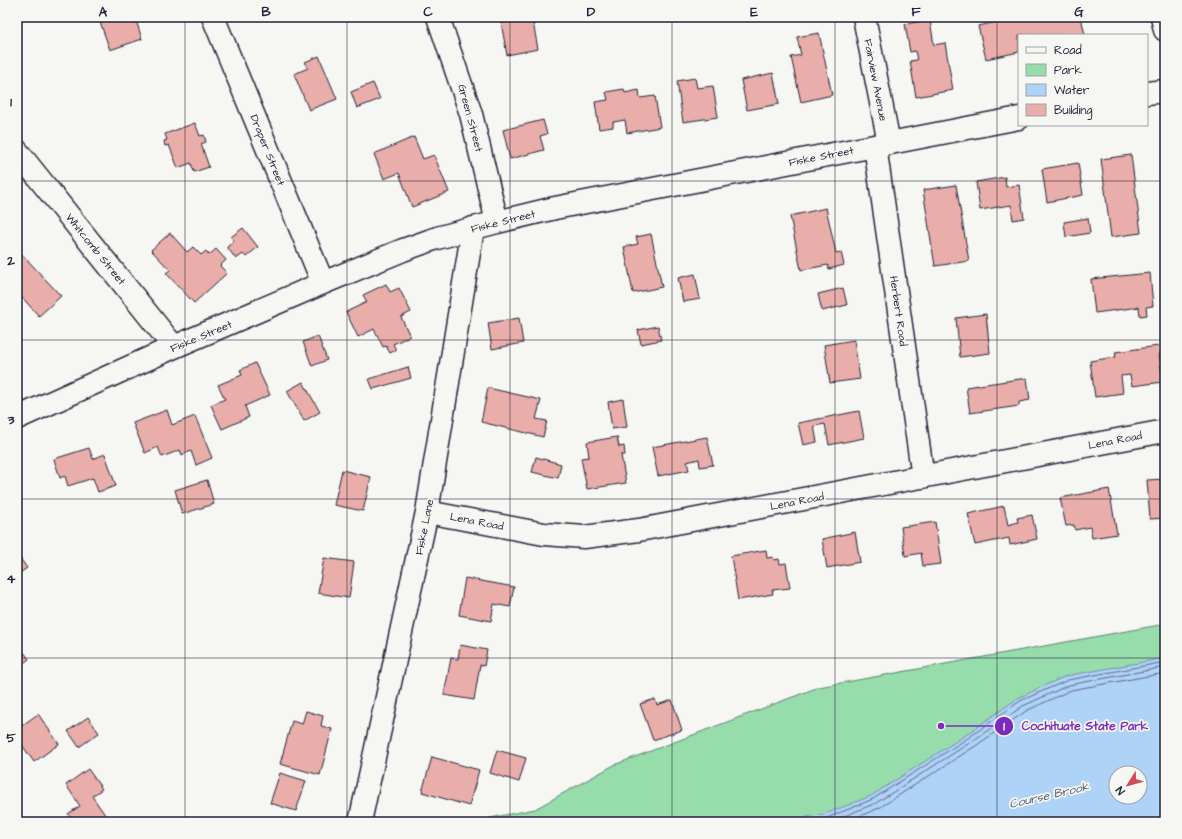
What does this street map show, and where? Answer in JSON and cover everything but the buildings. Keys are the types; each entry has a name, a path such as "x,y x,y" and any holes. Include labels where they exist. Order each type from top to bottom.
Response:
{"street":[{"name":"Draper Street","path":"213,17 323,283"},
{"name":"Green Street","path":"438,17 471,114 497,222"},
{"name":"Fairview Avenue","path":"864,17 882,144"},
{"path":"1162,17 1165,30"},
{"path":"1148,93 1165,90"},
{"name":"Fiske Street","path":"17,418 174,347 323,283 403,250 437,238 555,208 1018,118"},
{"name":"Herbert Road","path":"882,144 923,477"},
{"name":"Whitcomb Street","path":"17,151 174,347"},
{"name":"Fiske Lane","path":"360,822 427,512 473,228"},
{"name":"Lena Road","path":"427,512 544,534 584,537 639,530 1165,431"}],"green space":[{"path":"1165,624 1165,822 489,822 490,818 535,809 614,765 819,687"}],"water":[{"name":"Course Brook","path":"1165,658 1165,822 776,822 825,814 871,796 966,735 1018,698 1066,676"},
{"path":"630,819 689,821 708,822 608,822"}],"place":[{"name":"Cochituate State Park","path":"941,726"}]}
